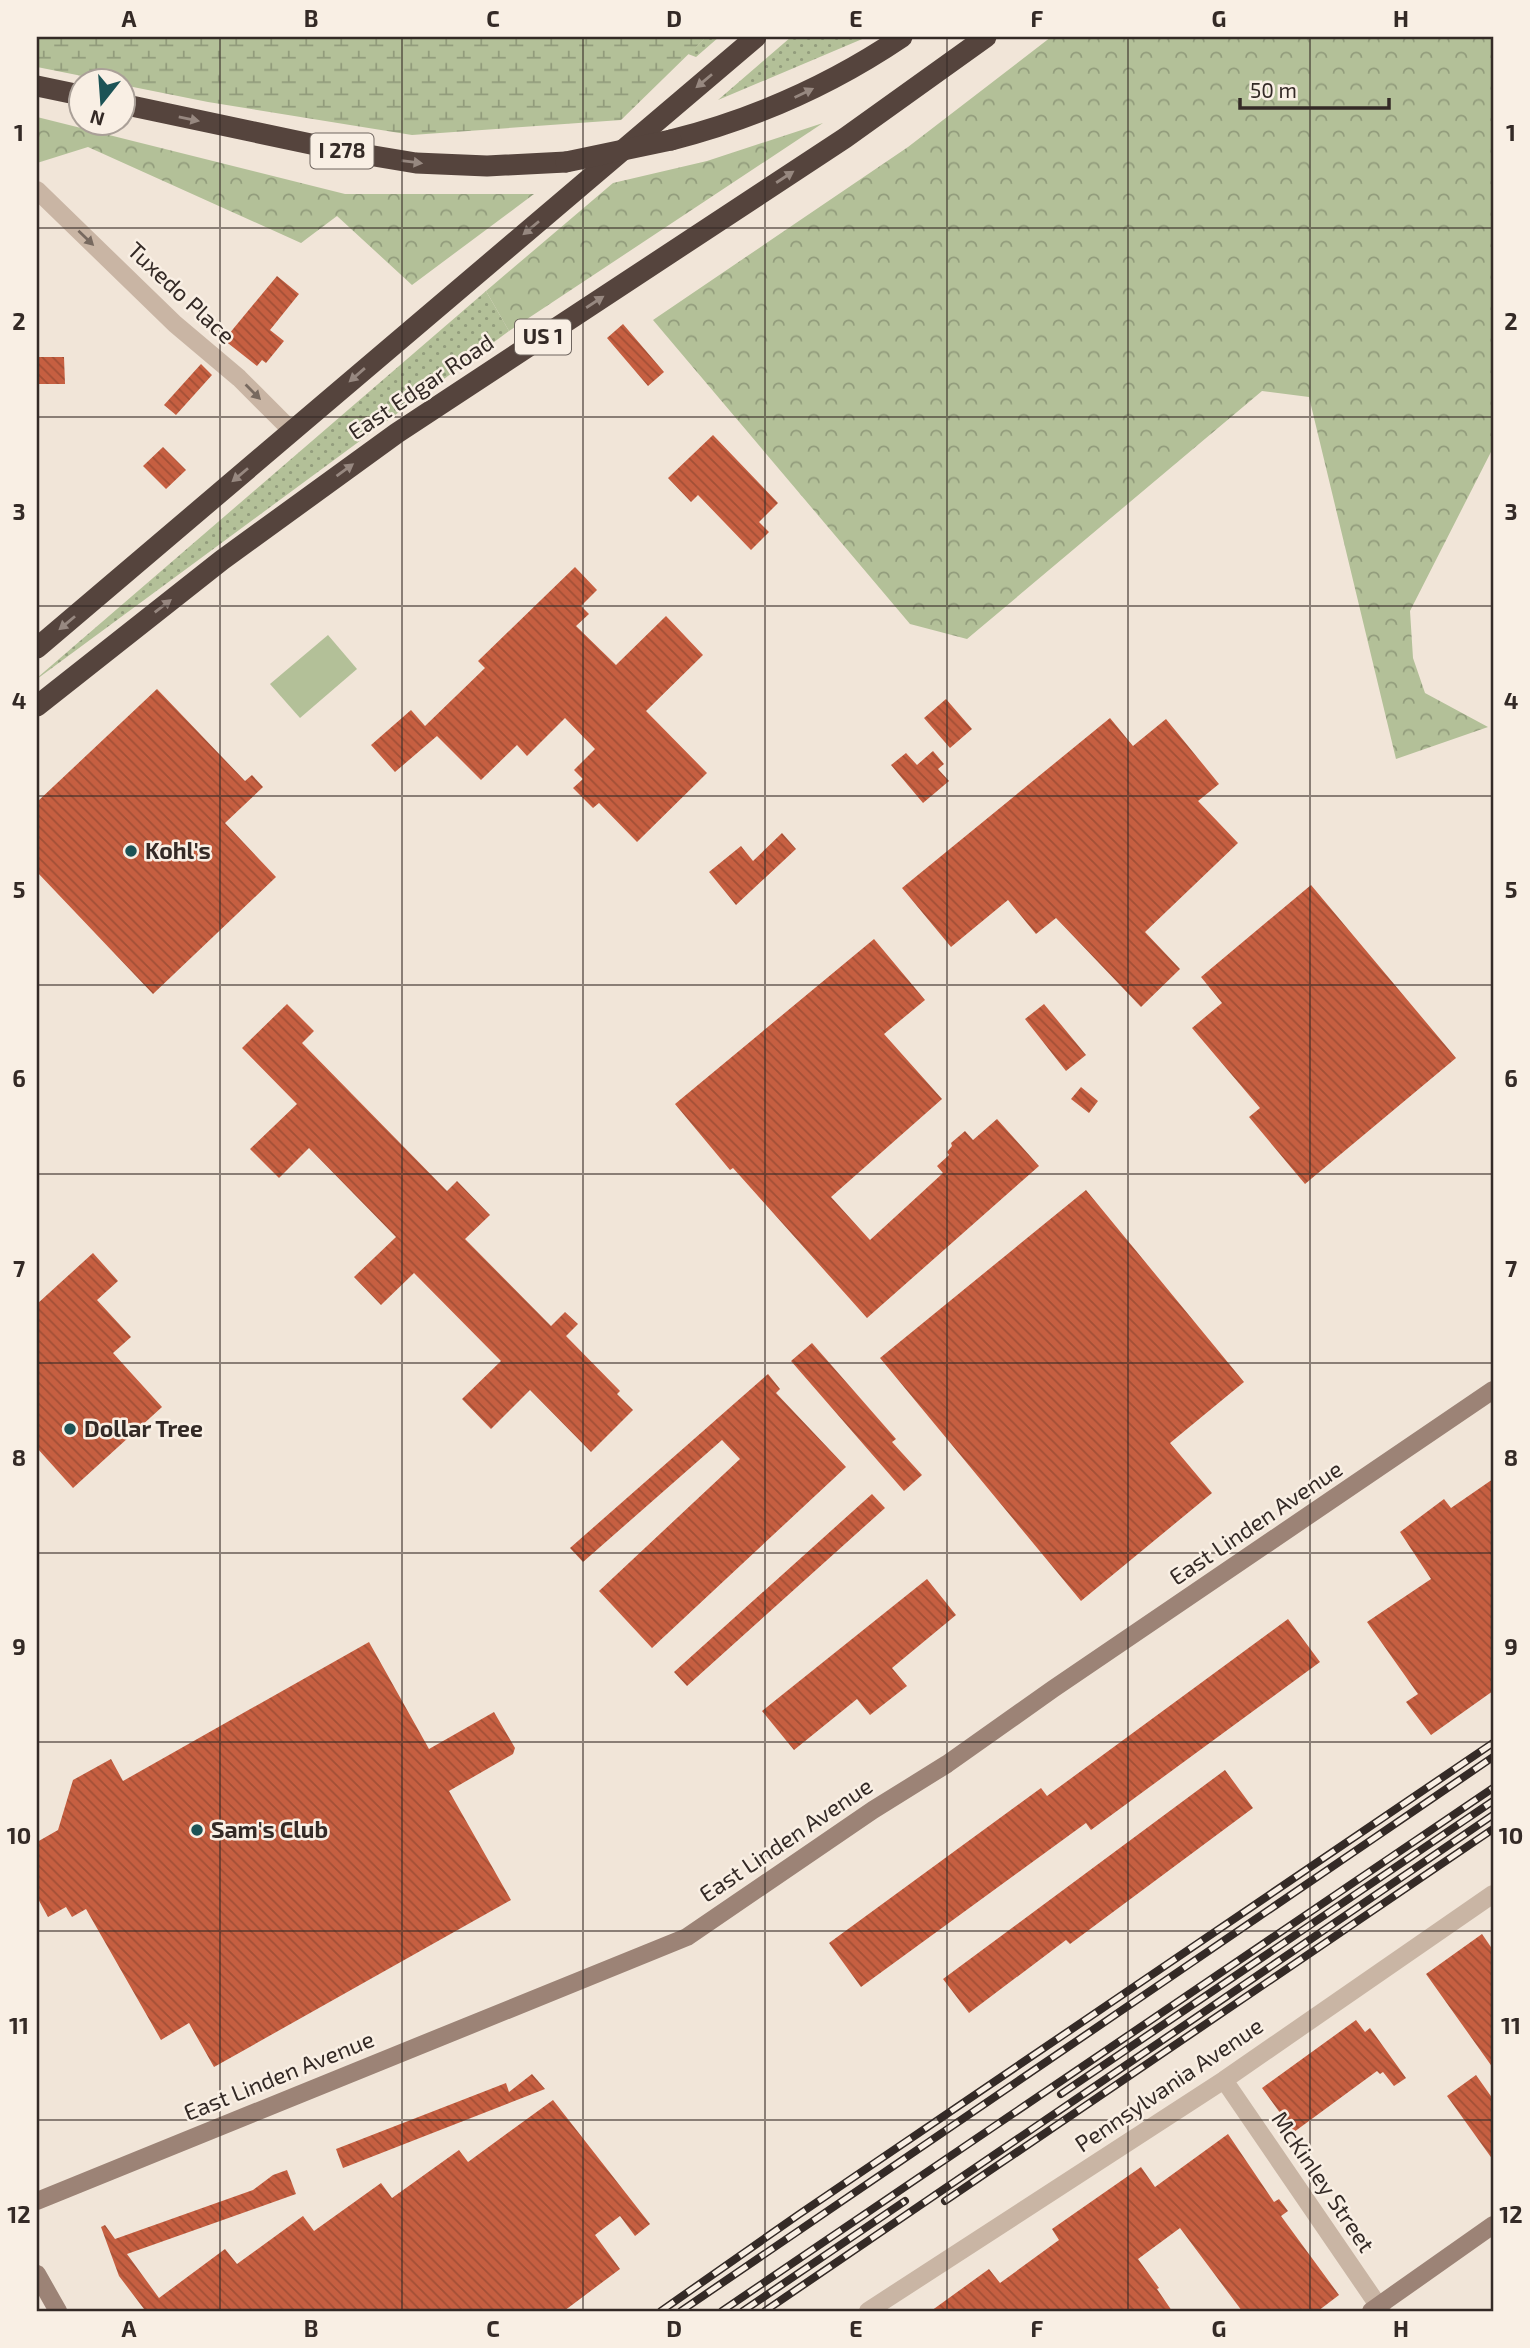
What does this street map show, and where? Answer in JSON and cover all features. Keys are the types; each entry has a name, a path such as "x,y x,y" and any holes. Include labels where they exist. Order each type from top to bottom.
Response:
{"highway":[{"name":"East Edgar Road","path":"37,648 756,37"},
{"name":"I 278","path":"136,107 344,151 416,163 487,166 566,162 706,131 771,108 833,78 902,37"},
{"name":"East Edgar Road","path":"37,706 222,560 397,433 845,138 986,37"},
{"path":"37,86 66,93"}],"street":[{"name":"Tuxedo Place","path":"37,190 175,324 239,378 292,431"},
{"name":"East Linden Avenue","path":"37,2201 687,1937 873,1810 947,1764 1493,1390"},
{"name":"Pennsylvania Avenue","path":"869,2311 1224,2080 1493,1894"},
{"name":"McKinley Street","path":"1224,2080 1377,2310"},
{"path":"1377,2310 1493,2225"},
{"path":"37,2274 58,2311"}],"green space":[{"path":"37,37 706,37 621,120 412,135 136,88 136,66 66,66 66,73 37,67"},
{"path":"706,37 719,37 696,57 688,54"},
{"path":"791,37 867,37 718,100"},
{"path":"1051,37 1493,37 1493,448 1410,611 1413,658 1425,693 1488,727 1396,759 1309,397 1262,391 967,639 910,624 653,320 908,147"},
{"path":"37,117 66,124 66,136 113,136 345,194 534,194 412,285 337,216 301,243 88,147 37,163"},
{"path":"823,123 509,331 486,291 613,183 707,161"},
{"path":"486,291 509,331 37,679 37,678"},
{"path":"328,635 357,669 300,718 270,684"}],"building":[{"path":"277,276 299,294 270,330 284,341 266,363 262,360 257,366 224,340"},
{"path":"623,324 664,372 648,386 607,338"},
{"path":"37,357 64,357 65,384 37,384"},
{"path":"201,364 212,375 176,415 164,405"},
{"path":"713,435 778,503 759,522 769,532 751,550 698,495 691,502 668,478"},
{"path":"163,447 186,470 166,489 143,466"},
{"path":"575,567 597,590 581,606 589,614 576,626 616,665 666,616 703,655 646,711 707,773 637,842 599,803 593,808 573,788 583,779 574,770 595,749 565,718 527,756 517,745 481,780 437,736 395,772 371,745 411,710 425,726 485,668 478,661"},
{"path":"157,689 245,781 252,775 263,787 225,823 276,877 153,994 37,872 37,802"},
{"path":"946,699 972,729 950,748 924,718"},
{"path":"1110,718 1133,746 1166,719 1219,784 1198,801 1238,843 1145,932 1180,969 1141,1007 1056,918 1036,934 1008,900 951,947 902,888"},
{"path":"933,751 944,764 938,769 949,781 923,803 891,765 906,753 917,765"},
{"path":"782,833 796,849 736,905 709,872 741,846 753,861"},
{"path":"1311,885 1456,1058 1305,1184 1249,1117 1260,1108 1192,1028 1222,1003 1201,977"},
{"path":"874,939 925,1000 884,1034 942,1099 831,1197 870,1240 943,1173 937,1166 949,1155 947,1152 952,1146 951,1143 965,1131 973,1140 997,1119 1039,1166 867,1318 733,1168 730,1170 675,1104"},
{"path":"287,1004 314,1031 302,1043 447,1191 457,1181 490,1215 465,1239 551,1326 565,1312 578,1324 566,1336 620,1391 617,1394 633,1410 591,1452 530,1390 491,1429 462,1399 501,1361 414,1273 381,1305 354,1277 396,1237 309,1148 279,1178 250,1149 297,1104 242,1048"},
{"path":"1044,1004 1086,1055 1066,1071 1025,1019"},
{"path":"1081,1087 1098,1101 1089,1113 1071,1099"},
{"path":"1086,1190 1244,1382 1170,1443 1212,1493 1081,1601 880,1358"},
{"path":"93,1253 118,1281 97,1300 131,1337 113,1353 162,1407 73,1488 37,1448 37,1304"},
{"path":"812,1343 896,1439 892,1442 922,1475 904,1491 791,1361"},
{"path":"768,1374 780,1389 776,1393 846,1467 652,1648 599,1591 740,1459 722,1440 583,1562 570,1548"},
{"path":"1493,1479 1493,1691 1431,1735 1406,1702 1418,1694 1367,1622 1431,1579 1400,1532 1444,1499 1451,1508"},
{"path":"872,1494 885,1508 687,1686 674,1672"},
{"path":"927,1579 956,1615 892,1668 907,1686 870,1715 857,1699 794,1750 762,1711"},
{"path":"1288,1619 1320,1662 1091,1830 1086,1823 861,1987 829,1943 1041,1788 1047,1796"},
{"path":"369,1642 429,1749 494,1712 515,1748 513,1754 449,1791 511,1900 214,2067 189,2023 161,2040 86,1909 72,1917 66,1907 48,1917 37,1897 37,1842 58,1830 73,1780 111,1759 123,1781"},
{"path":"1225,1770 1253,1808 1070,1944 1066,1940 969,2013 943,1979"},
{"path":"1482,1934 1493,1950 1493,2068 1426,1974"},
{"path":"1356,2020 1365,2032 1370,2028 1406,2078 1394,2086 1383,2072 1380,2074 1377,2071 1294,2132 1262,2088"},
{"path":"532,2074 545,2089 343,2168 336,2149 506,2083 509,2092"},
{"path":"1476,2075 1493,2099 1493,2160 1447,2096"},
{"path":"553,2100 650,2224 635,2236 620,2216 595,2235 620,2269 564,2311 141,2311 144,2309 119,2276 101,2227 105,2225 115,2239 253,2190 273,2175 287,2170 296,2194 127,2254 159,2298 225,2249 237,2264 303,2216 314,2231 381,2183 392,2198 459,2150 468,2162"},
{"path":"1228,2134 1274,2202 1279,2199 1288,2211 1281,2216 1339,2295 1318,2311 1242,2311 1180,2228 1138,2259 1172,2311 931,2311 989,2269 1000,2283 1059,2240 1052,2229 1141,2167 1155,2187"}],"railway":[{"path":"661,2311 1493,1743"},
{"path":"681,2311 1493,1757"},
{"path":"722,2311 1493,1788"},
{"path":"1061,2094 1493,1801"},
{"path":"765,2311 1493,1815"},
{"path":"945,2201 1493,1829"},
{"path":"743,2311 905,2201"}],"place":[{"name":"Kohl's","path":"131,851"},
{"name":"Dollar Tree","path":"70,1429"},
{"name":"Sam's Club","path":"197,1830"}]}
